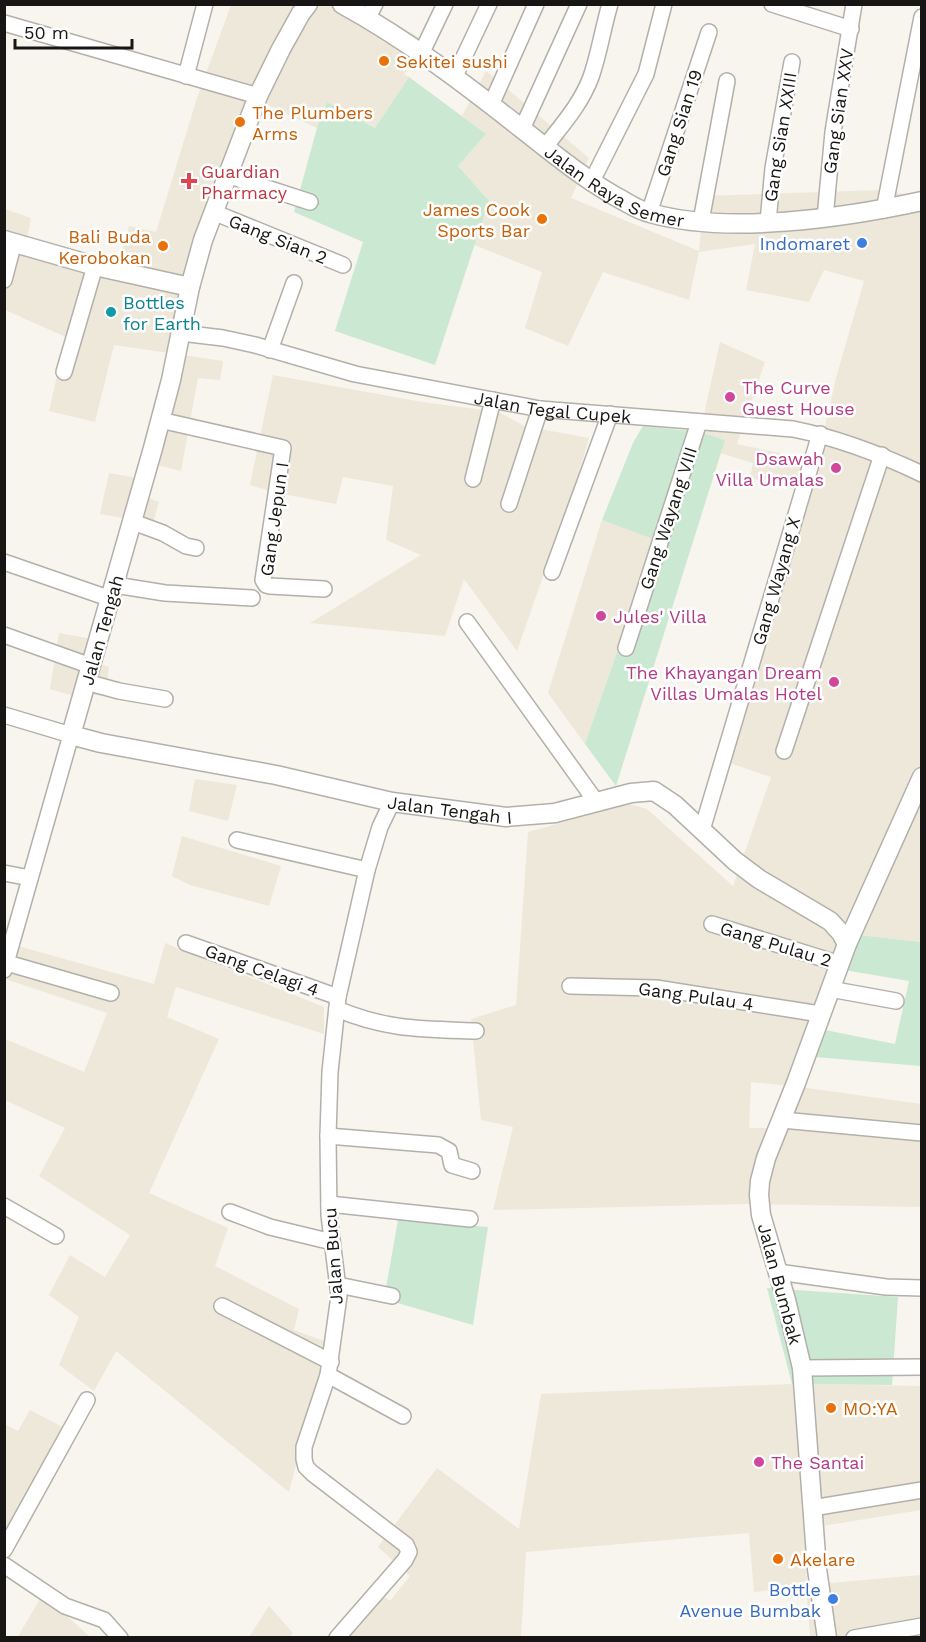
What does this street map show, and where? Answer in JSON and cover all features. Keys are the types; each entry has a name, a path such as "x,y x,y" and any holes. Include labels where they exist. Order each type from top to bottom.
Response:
{"street":[{"path":"186,76 205,4"},
{"name":"Jalan Tengah","path":"6,966 133,522 160,420 190,287 213,212 258,96 281,49 308,4"},
{"path":"421,54 446,4"},
{"path":"455,76 489,4"},
{"path":"491,105 536,4"},
{"path":"522,129 579,4"},
{"path":"544,147 566,121 582,96 591,76 610,4"},
{"path":"591,183 646,74 664,4"},
{"path":"772,4 851,29"},
{"name":"Gang Sian XXV","path":"825,218 833,132 855,4"},
{"name":"Jalan Raya Semer","path":"359,10 455,76 591,183 649,213 713,223 768,217 825,218 884,210 921,201"},
{"path":"884,210 921,17"},
{"path":"4,23 258,96"},
{"name":"Gang Sian 19","path":"649,213 709,32"},
{"name":"Gang Sian XXIII","path":"768,217 773,168 792,62"},
{"path":"701,221 727,81"},
{"path":"227,175 310,202"},
{"name":"Gang Sian 2","path":"213,212 343,266"},
{"path":"4,280 9,241 95,266 190,287"},
{"path":"64,372 95,266"},
{"path":"270,350 294,283"},
{"name":"Jalan Tegal Cupek","path":"181,333 223,338 356,374 493,400 538,416 610,414 793,429 820,434 882,455 921,474"},
{"path":"473,479 493,400"},
{"path":"552,572 610,414"},
{"path":"509,504 538,416"},
{"name":"Gang Jepun I","path":"160,420 283,448 263,580 266,585 270,586 324,589"},
{"name":"Gang Wayang VIII","path":"626,648 699,422"},
{"name":"Gang Wayang X","path":"702,830 820,434"},
{"path":"784,751 882,455"},
{"path":"133,522 164,533 178,543 196,548"},
{"path":"4,562 113,592 252,598"},
{"path":"466,622 597,803"},
{"path":"4,635 119,691 165,699"},
{"name":"Jalan Tengah I","path":"4,715 101,743 276,774 392,802 506,817 555,813 631,792 654,791 675,805 735,861 759,879 830,921 847,944"},
{"path":"847,944 921,777"},
{"name":"Jalan Bucu","path":"337,1638 405,1560 409,1552 406,1545 306,1467 303,1459 304,1447 330,1369 338,1306 338,1285 329,1204 328,1136 330,1072 338,1003 367,870 380,827 392,802"},
{"path":"237,840 367,870"},
{"path":"4,873 30,878"},
{"name":"Gang Pulau 2","path":"712,924 840,964"},
{"name":"Gang Celagi 4","path":"186,943 338,1003 372,1022 392,1026 476,1031"},
{"name":"Jalan Bumbak","path":"827,1638 817,1569 802,1368 761,1215 759,1195 766,1158 847,944"},
{"path":"6,966 111,993"},
{"name":"Gang Pulau 4","path":"570,986 656,988 820,1014"},
{"path":"830,989 896,1000"},
{"path":"782,1120 921,1133"},
{"path":"328,1136 438,1145 449,1150 452,1165 472,1171"},
{"path":"329,1204 470,1219"},
{"path":"4,1206 56,1236"},
{"path":"230,1212 270,1227 332,1242"},
{"path":"778,1272 886,1287 921,1288"},
{"path":"338,1285 392,1296"},
{"path":"222,1306 330,1369 403,1416"},
{"path":"802,1368 921,1367"},
{"path":"4,1550 87,1400"},
{"path":"812,1508 921,1490"},
{"path":"4,1565 65,1606 104,1620 120,1638"},
{"path":"854,1638 921,1626"}],"shaded area":[{"path":"231,5 360,5 424,40 404,74 409,77 375,128 327,102 317,128 266,104 182,300 176,354 114,345 95,422 49,411 66,337 5,310 5,209 31,218 24,257 114,281 129,226 156,232 197,98"},
{"path":"486,71 589,158 571,198 699,251 704,196 881,190 921,197 921,942 850,934 793,1086 921,1104 921,1207 747,1204 493,1210 513,1127 481,1120 471,1019 516,1005 528,832 629,804 647,809 733,886 771,777 715,758 795,490 750,478 753,463 720,453 725,440 700,432 720,342 765,362 737,444 817,461 836,378 864,281 824,270 809,302 746,290 755,244 699,252 689,300 603,272 568,346 525,328 542,272 474,245 489,201 458,166 486,134 462,116","holes":["751,1082 792,1086 774,1128 749,1128"]},
{"path":"176,354 223,361 220,380 198,378 181,471 149,463"},
{"path":"273,375 422,402 499,412 524,426 589,438 517,651 464,579 445,636 310,623 421,555 386,540 393,486 343,477 336,504 250,485"},
{"path":"109,473 142,479 137,494 159,502 150,534 129,519 100,514"},
{"name":"Jules' Villa","path":"602,520 656,539 585,744 548,693"},
{"path":"59,633 98,640 92,662 109,667 105,696 83,694 81,698 50,689"},
{"path":"195,779 237,785 228,821 189,811"},
{"path":"182,836 281,866 269,906 190,885 172,876"},
{"path":"165,943 324,1007 324,1034 176,987 167,1017 219,1039 149,1193 228,1228 215,1266 299,1309 294,1330 327,1342 289,1492 116,1351 94,1391 59,1365 79,1317 49,1295 70,1255 105,1277 130,1235 39,1176 65,1128 5,1100 5,1039 84,1072 107,1013 5,979 11,944 154,984"},
{"path":"792,1384 921,1386 921,1510 804,1529 807,1585 921,1575 921,1637 810,1637 806,1585 754,1592 749,1533 526,1552 521,1637 343,1638 381,1594 390,1601 410,1576 378,1547 437,1468 519,1529 541,1394"},
{"path":"30,1410 72,1432 5,1556 5,1424 18,1431"},
{"path":"43,1594 90,1637 17,1638"},
{"path":"269,1606 293,1633 290,1637 249,1637"}],"green space":[{"path":"409,77 486,134 458,166 489,201 435,365 335,331 363,242 294,212 317,128 327,102 375,128"},
{"path":"643,426 700,432 725,440 616,786 585,744 656,540 602,520 633,443"},
{"path":"850,934 921,942 921,1066 803,1056 815,1028 895,1044 909,981 838,969"},
{"path":"398,1220 488,1227 473,1325 384,1299"},
{"path":"767,1288 898,1297 892,1385 792,1384"}],"place":[{"name":"Sekitei sushi","path":"384,61"},
{"name":"The Plumbers Arms","path":"240,122"},
{"name":"Guardian Pharmacy","path":"189,181"},
{"name":"James Cook Sports Bar","path":"542,219"},
{"name":"Indomaret","path":"862,243"},
{"name":"Bali Buda Kerobokan","path":"163,246"},
{"name":"Bottles for Earth","path":"111,312"},
{"name":"The Curve Guest House","path":"730,397"},
{"name":"Dsawah Villa Umalas","path":"836,468"},
{"name":"Jules' Villa","path":"601,616"},
{"name":"The Khayangan Dream Villas Umalas Hotel","path":"834,682"},
{"name":"MO:YA","path":"831,1408"},
{"name":"The Santai","path":"759,1462"},
{"name":"Akelare","path":"778,1559"},
{"name":"Bottle Avenue Bumbak","path":"833,1599"}]}
